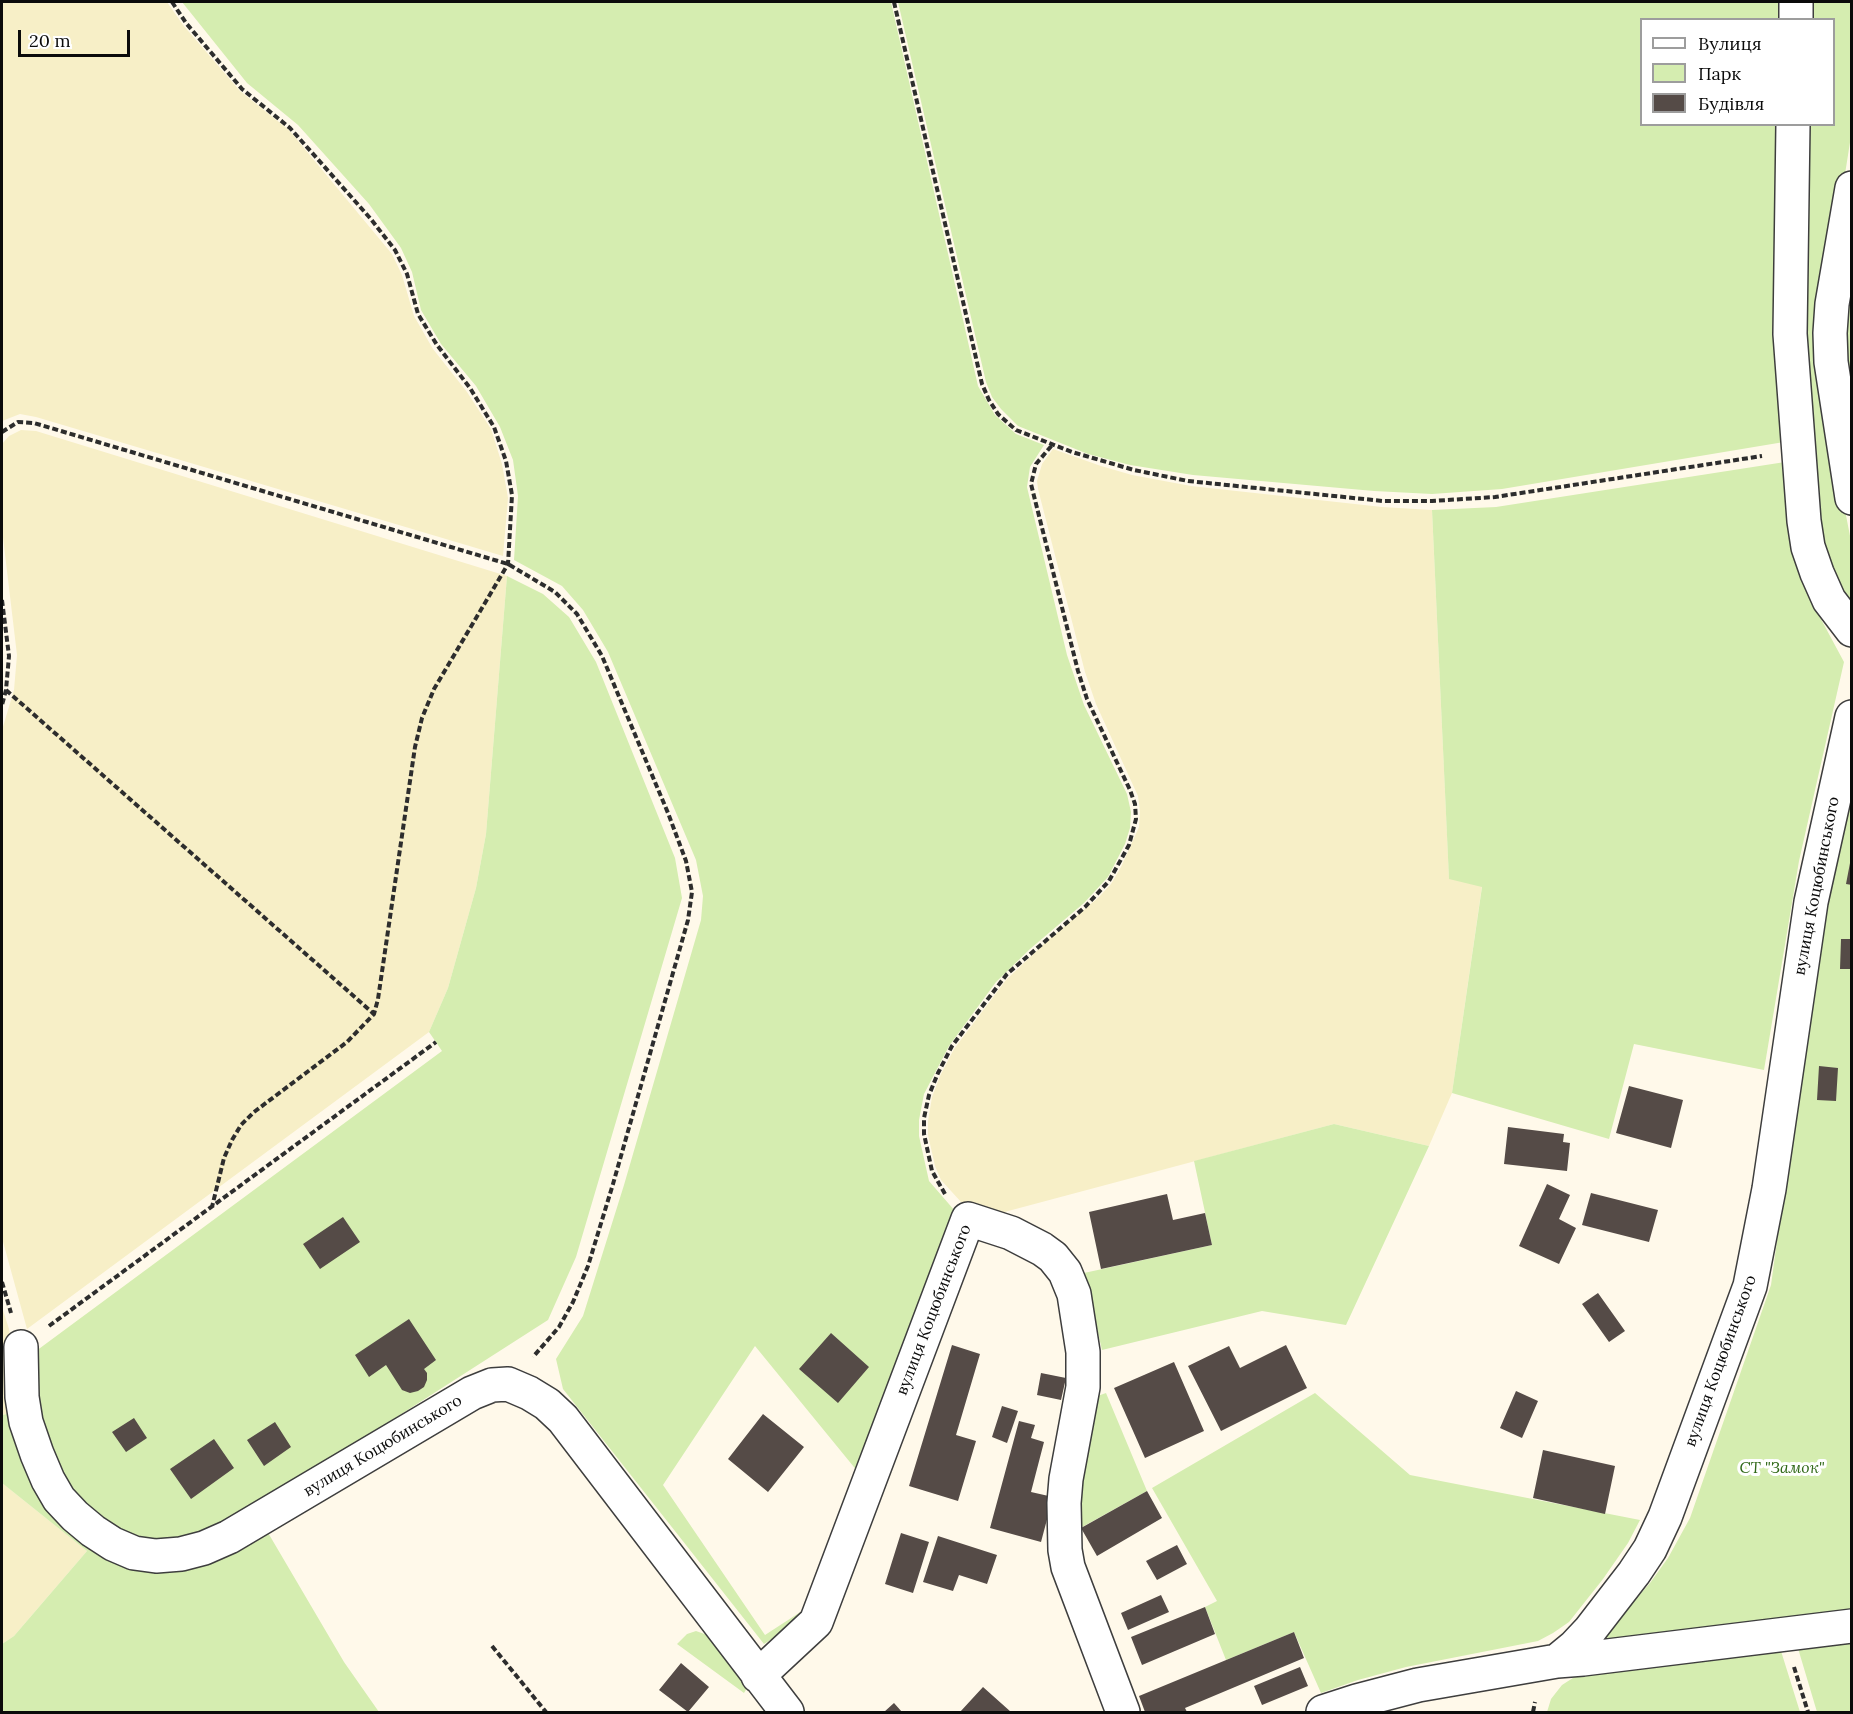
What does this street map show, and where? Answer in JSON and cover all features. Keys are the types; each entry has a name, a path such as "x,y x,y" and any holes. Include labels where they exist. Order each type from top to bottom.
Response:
{"street":[{"path":"1796,2 1796,18"},
{"path":"1793,126 1790,334 1804,521 1808,547 1829,600 1851,630"},
{"path":"1851,188 1831,314 1831,362 1843,403 1851,498"},
{"name":"вулиця Коцюбинського","path":"1557,1661 1590,1630 1650,1549 1665,1517 1750,1286 1769,1189 1811,902 1851,717"},
{"name":"вулиця Коцюбинського","path":"758,1676 816,1622 968,1219 1011,1233 1042,1249 1053,1257 1065,1272 1074,1294 1083,1352 1083,1379 1066,1479 1065,1550 1068,1568 1123,1713"},
{"name":"вулиця Коцюбинського","path":"21,1347 22,1397 26,1422 48,1480 59,1499 93,1532 113,1544 134,1553 156,1556 182,1554 204,1548 229,1537 472,1393 492,1385 508,1384"},
{"path":"508,1384 547,1404 563,1419 787,1713"},
{"path":"1323,1713 1357,1701 1418,1685 1557,1661 1851,1626"}],"path":[{"path":"172,2 186,23 242,89 290,128 370,218 395,250 407,274 418,314 437,345 470,388 494,427 506,461 512,495 508,564 434,689 422,718 415,747 374,1014 347,1042 254,1112 242,1125 224,1158 212,1207"},
{"path":"894,2 982,384 998,414 1016,430 1102,462 1188,481 1383,501 1495,497 1799,450"},
{"path":"2,432 18,422 34,423 508,564 555,592 578,614 602,656 668,813 686,861 692,892 688,920 588,1266 573,1302 559,1327 508,1384"},
{"path":"968,1219 937,1183 926,1150 924,1118 929,1095 938,1073 952,1046 1008,974 1085,907 1109,881 1129,845 1136,819 1135,804 1130,790 1087,699 1081,680 1031,484 1036,464 1053,444"},
{"path":"2,600 9,656 6,690 2,705"},
{"path":"6,690 374,1014"},
{"path":"21,1347 435,1041"},
{"path":"1785,1635 1808,1713"},
{"path":"492,1646 546,1713"}],"shaded area":[{"path":"2,2 167,2 183,25 240,91 289,130 392,254 402,275 414,316 433,349 467,392 491,429 502,464 508,498 503,556 36,417 20,414 2,421"},
{"path":"21,430 36,431 507,576 486,834 476,888 448,988 429,1032 27,1329 2,1238 2,730 14,690 17,655 2,529 2,444 9,436"},
{"path":"1053,449 1132,475 1191,486 1382,507 1432,510 1449,878 1482,886 1452,1093 1429,1146 1334,1124 997,1214 972,1214 941,1180 935,1166 928,1135 928,1121 932,1097 954,1049 1006,980 1111,884 1139,827 1138,796 1096,704 1085,672 1038,489 1037,481 1042,464"},
{"path":"2,1307 12,1347 12,1413 2,1415"},
{"path":"2,1483 87,1551 14,1636 2,1644"}],"green space":[{"path":"182,2 891,2 978,386 995,415 1016,434 1044,445 1030,467 1027,487 1067,655 1084,705 1127,794 1131,812 1130,828 1125,844 1108,877 1084,903 1030,949 996,982 949,1046 924,1094 919,1120 919,1136 929,1181 955,1211 858,1472 755,1346 663,1485 765,1635 805,1609 801,1620 764,1644 563,1389 556,1359 583,1316 624,1185 701,920 703,896 696,860 608,652 583,610 562,586 514,560 518,496 513,460 500,427 476,386 441,344 421,310 412,272 401,248 369,204 298,125 247,83"},
{"path":"898,2 1785,2 1785,18 1640,18 1640,126 1781,126 1784,442 1502,489 1432,494 1374,491 1193,475 1130,465 1088,454 1018,426 992,397 986,382"},
{"path":"1802,2 1851,2 1851,136 1825,301 1843,500 1851,541 1852,615 1810,519 1800,126 1835,126 1835,18 1802,18"},
{"path":"1851,247 1851,388 1841,363"},
{"path":"1785,462 1815,608 1844,662 1799,861 1764,1070 1634,1044 1609,1139 1452,1093 1482,887 1449,879 1432,510 1496,507"},
{"path":"507,576 543,594 569,617 596,662 675,858 682,898 576,1257 548,1320 392,1420 215,1527 190,1538 148,1541 127,1534 107,1525 66,1487 32,1397 32,1354 442,1051 429,1032 448,988 476,888 486,834"},
{"name":"СТ \"Замок\"","path":"1851,780 1851,1612 1596,1644 1650,1583 1668,1558 1690,1518 1771,1285 1823,904"},
{"path":"1334,1124 1429,1146 1346,1325 1262,1311 1102,1350 1084,1273 1212,1245 1194,1161"},
{"path":"1106,1393 1147,1491 1075,1531 1089,1399"},
{"path":"1315,1393 1410,1475 1640,1520 1628,1543 1603,1579 1569,1622 1538,1641 1406,1667 1321,1693 1294,1632 1226,1660 1205,1607 1217,1601 1152,1488"},
{"path":"12,1413 111,1558 267,1531 344,1662 379,1712 2,1712 2,1644 14,1636 87,1551 2,1483 2,1415"},
{"path":"696,1631 713,1637 746,1677 747,1688 744,1693 677,1644 687,1634"},
{"path":"1851,1638 1851,1712 1817,1712 1797,1645"},
{"path":"1781,1651 1800,1712 1547,1712 1551,1699 1562,1685 1576,1676"}],"building":[{"path":"1850,863 1852,863 1852,885 1846,884"},
{"path":"1841,939 1852,939 1852,969 1840,969"},
{"path":"1819,1066 1838,1068 1836,1101 1817,1100"},
{"path":"1629,1086 1683,1100 1671,1148 1616,1133"},
{"path":"1508,1127 1564,1134 1563,1142 1570,1143 1567,1171 1504,1164"},
{"path":"1547,1184 1570,1195 1559,1219 1576,1228 1559,1264 1519,1246"},
{"path":"1591,1193 1658,1210 1649,1242 1582,1225"},
{"path":"1167,1194 1173,1220 1205,1213 1212,1245 1101,1269 1089,1212"},
{"path":"343,1217 360,1242 320,1269 303,1244"},
{"path":"1598,1293 1625,1331 1609,1342 1582,1304"},
{"path":"409,1319 436,1360 424,1369 427,1373 427,1380 424,1387 410,1393 402,1390 386,1365 369,1377 355,1355"},
{"path":"831,1333 869,1367 838,1403 799,1369"},
{"path":"952,1345 980,1354 956,1435 976,1441 958,1501 909,1486"},
{"path":"1286,1345 1307,1388 1221,1431 1188,1366 1229,1346 1240,1368"},
{"path":"1174,1362 1204,1431 1145,1458 1114,1388"},
{"path":"1041,1373 1066,1378 1061,1400 1037,1395"},
{"path":"1516,1391 1538,1401 1522,1438 1500,1428"},
{"path":"1002,1406 1018,1411 1007,1443 992,1437"},
{"path":"763,1414 804,1447 768,1492 728,1459"},
{"path":"134,1418 147,1438 126,1452 112,1432"},
{"path":"1019,1421 1035,1425 1031,1438 1044,1442 1031,1492 1053,1497 1041,1542 990,1528"},
{"path":"275,1422 291,1447 264,1466 247,1440"},
{"path":"214,1439 234,1468 191,1499 170,1469"},
{"path":"1543,1450 1615,1466 1605,1514 1533,1498"},
{"path":"1147,1491 1162,1518 1097,1556 1081,1528"},
{"path":"901,1533 929,1542 913,1593 885,1584"},
{"path":"938,1536 997,1555 987,1584 959,1575 953,1591 923,1582"},
{"path":"1177,1545 1187,1564 1157,1580 1146,1561"},
{"path":"1161,1595 1169,1612 1128,1630 1121,1613"},
{"path":"1205,1607 1215,1634 1142,1665 1131,1637"},
{"path":"1294,1632 1304,1658 1185,1708 1187,1712 1145,1712 1139,1696"},
{"path":"681,1663 709,1687 688,1712 659,1690"},
{"path":"1300,1667 1308,1686 1262,1705 1254,1686"},
{"path":"983,1687 1011,1712 960,1712"},
{"path":"894,1703 902,1712 884,1712"}]}
